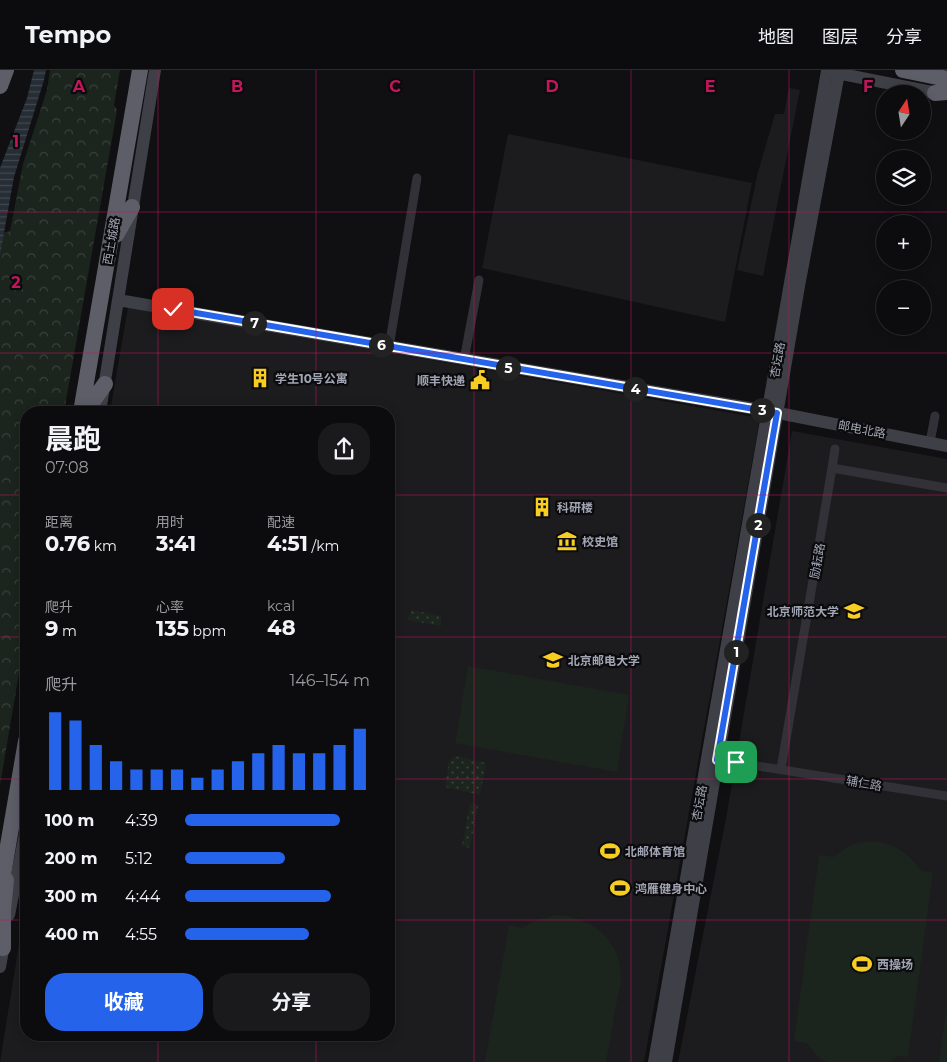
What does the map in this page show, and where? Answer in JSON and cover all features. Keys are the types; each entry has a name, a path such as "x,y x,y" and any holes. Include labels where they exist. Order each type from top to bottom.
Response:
{"highway":[{"path":"0,86 6,70"},
{"name":"西土城路","path":"82,406 140,70"},
{"path":"902,70 947,79"},
{"path":"111,244 132,207"},
{"path":"89,406 105,384"},
{"path":"0,892 20,777"},
{"path":"3,948 3,910 14,813"}],"street":[{"name":"西土城路","path":"101,406 155,70"},
{"path":"829,72 943,93"},
{"name":"杏坛路","path":"654,1062 712,759 773,412 829,72"},
{"path":"389,347 416,178"},
{"path":"464,360 479,280"},
{"name":"邮电北路","path":"118,300 773,412 947,446"},
{"path":"930,442 935,416"},
{"name":"励耘路","path":"782,769 835,449"},
{"path":"832,468 947,488"},
{"name":"杏坛路","path":"666,1062 712,759"},
{"name":"辅仁路","path":"712,759 947,796"},
{"path":"0,967 20,860"}],"shaded area":[{"path":"34,70 46,70 14,177 0,255 0,168 27,98"},
{"path":"789,88 800,90 763,276 737,270 758,172 775,114 784,114"},
{"path":"508,134 752,183 725,322 482,268"},
{"name":"北京邮电大学","path":"128,307 760,418 644,1062 0,1062 20,938 20,1041 395,1041 395,406 111,406"},
{"name":"北京师范大学","path":"792,431 947,459 947,1062 678,1062 727,813"}],"green space":[{"path":"50,70 120,70 114,105 117,110 65,406 20,406 20,667 0,785 0,234 10,231 23,164 47,90"},
{"path":"411,610 441,616 441,626 408,620"},
{"path":"468,666 629,695 617,772 455,743"},
{"path":"455,756 486,763 480,795 445,787 449,761"},
{"path":"470,803 478,805 470,848 462,846"},
{"name":"西操场","path":"872,841 888,844 900,850 912,859 922,871 933,872 908,1057 898,1056 888,1062 827,1062 816,1055 807,1043 794,1041 819,855 834,857 852,845"},
{"path":"555,915 568,916 591,925 609,940 615,950 619,962 621,981 606,1062 485,1062 509,925 523,928 532,922"},
{"path":"947,1005 947,1062 939,1062"}],"place":[{"name":"学生10号公寓","path":"260,378"},
{"name":"顺丰快递","path":"480,380"},
{"name":"科研楼","path":"542,507"},
{"name":"校史馆","path":"567,541"},
{"name":"北京师范大学","path":"854,611"},
{"name":"北京邮电大学","path":"553,660"},
{"name":"北邮体育馆","path":"610,851"},
{"name":"鸿雁健身中心","path":"620,888"},
{"name":"西操场","path":"862,964"}],"route":[{"path":"173,309 777,413 717,760 736,762"}]}
